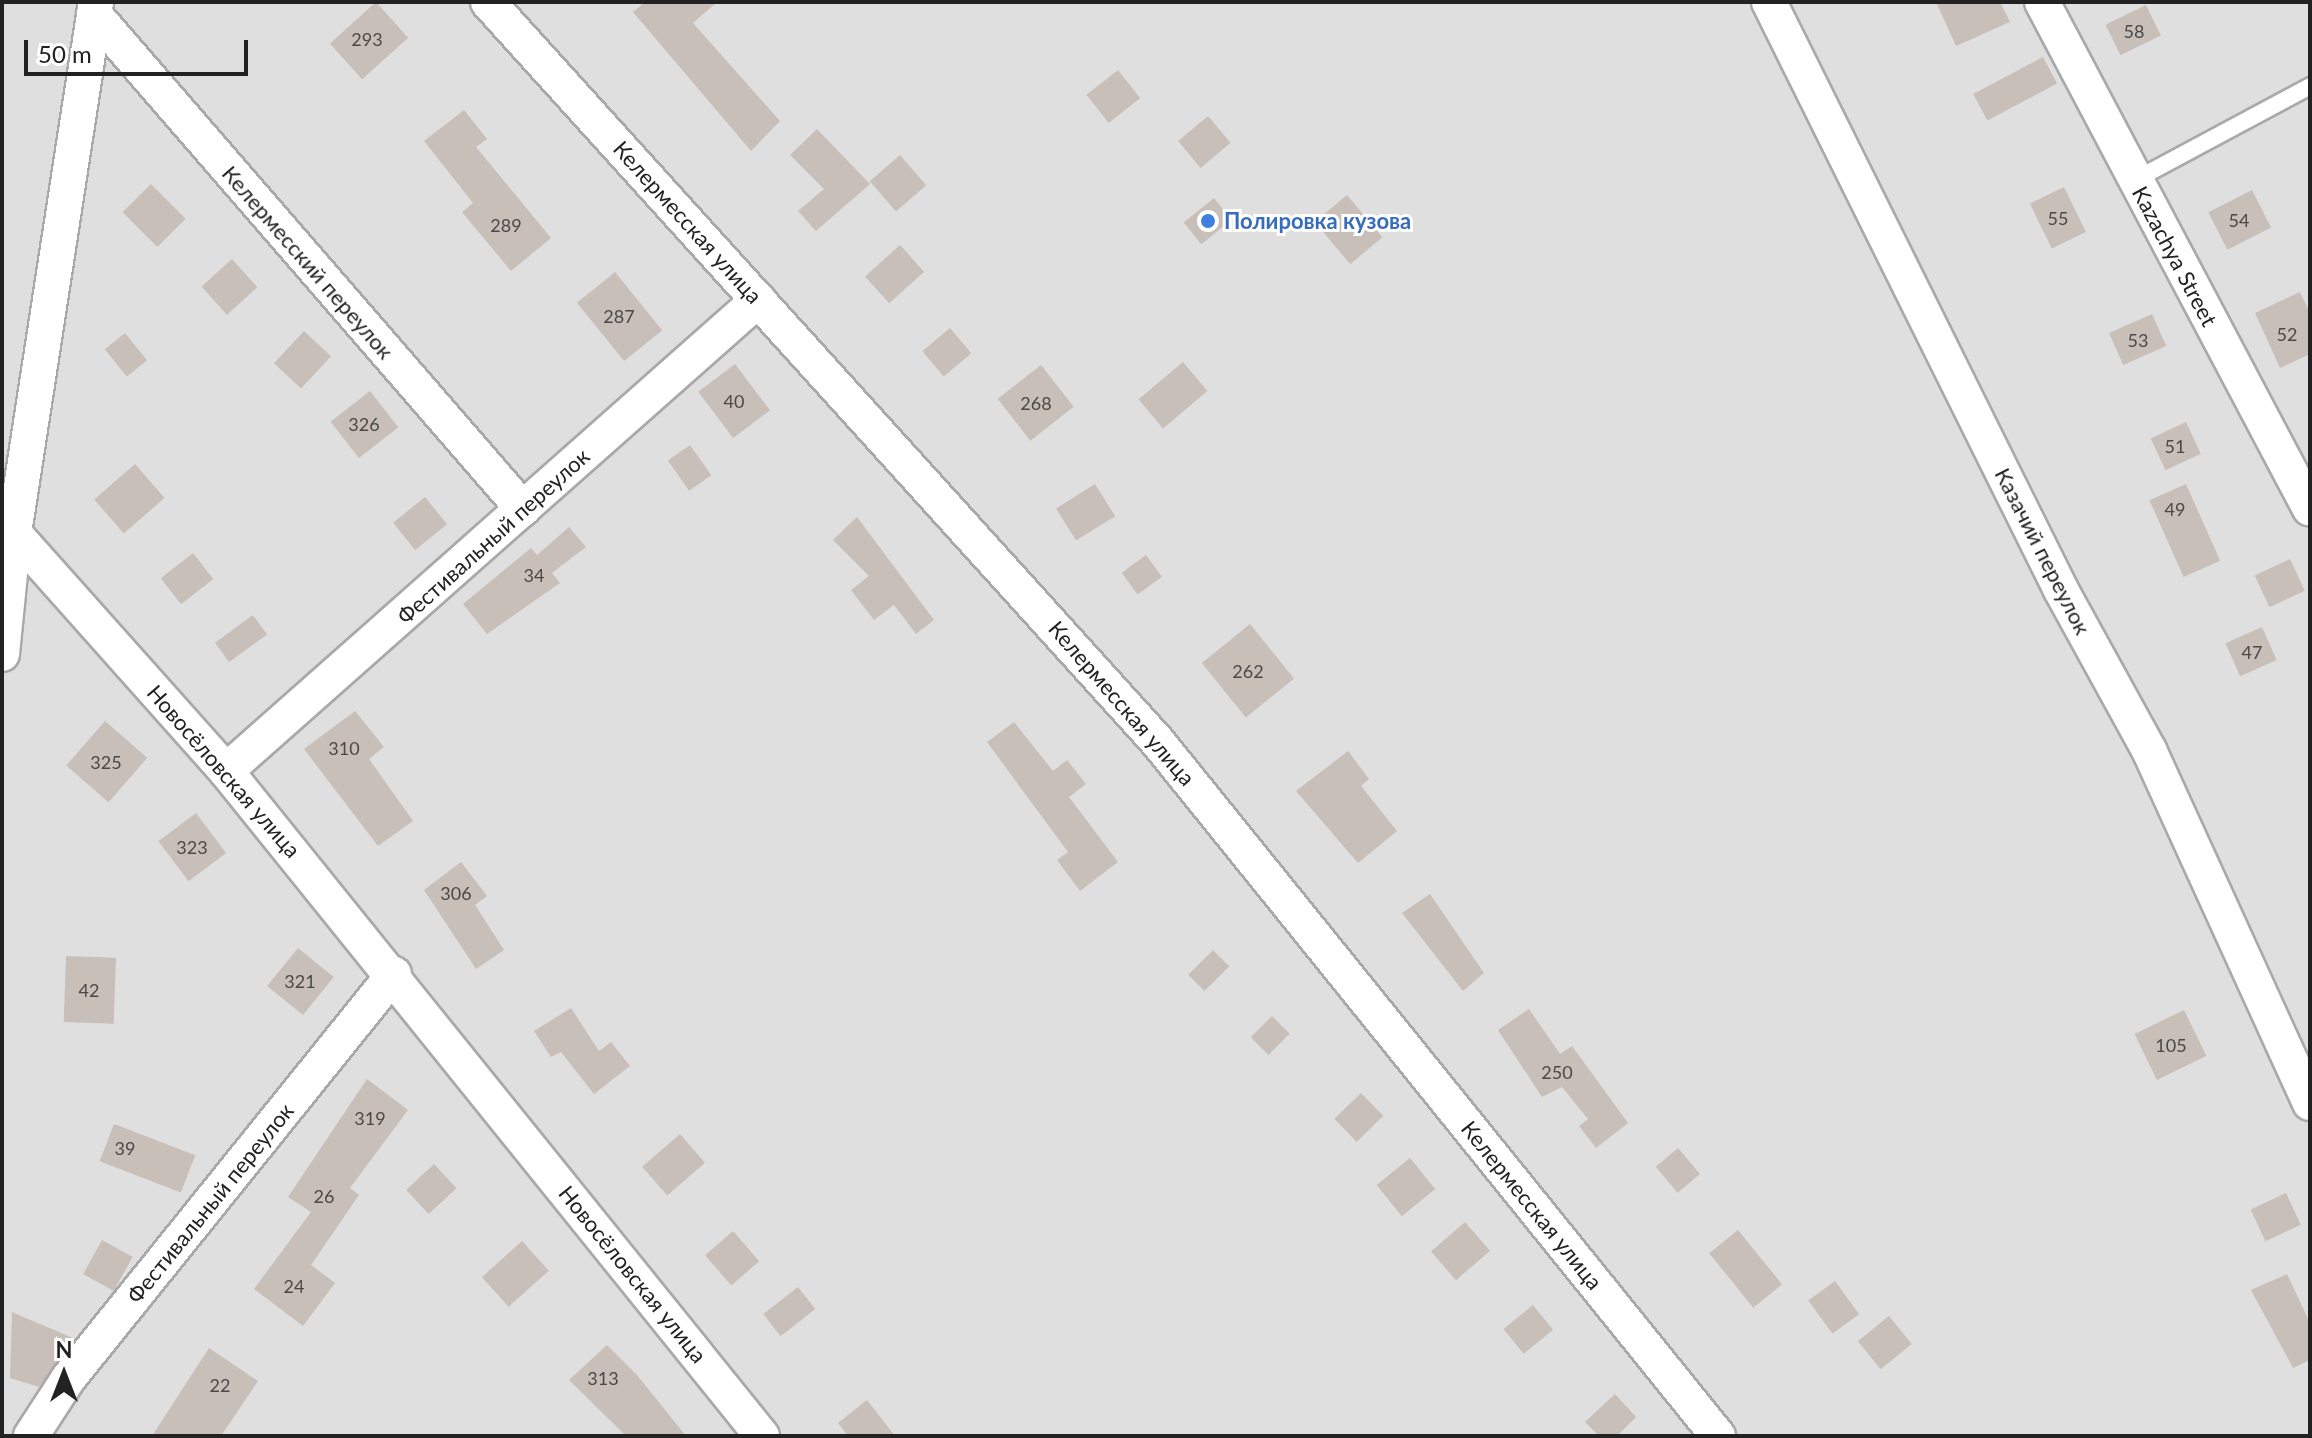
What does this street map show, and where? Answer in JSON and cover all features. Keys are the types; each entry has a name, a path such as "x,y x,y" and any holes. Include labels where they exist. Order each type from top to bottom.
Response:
{"street":[{"name":"Келермесская улица","path":"488,2 1157,741 1718,1436"},
{"name":"Казачий переулок","path":"1769,2 2061,590 2149,750 2310,1103"},
{"name":"Kazachya Street","path":"2042,2 2310,509"},
{"name":"Келермесский переулок","path":"95,8 523,509"},
{"path":"2,654 14,533 95,8"},
{"name":"Фестивальный переулок","path":"226,771 758,300"},
{"name":"Новосёловская улица","path":"14,533 226,771 394,974 762,1436"},
{"name":"Фестивальный переулок","path":"32,1436 68,1379 394,974"}],"lane":[{"path":"2135,180 2310,86"}],"shaded area":[{"path":"2,2 2310,2 2310,1436 2,1436"}],"building":[{"path":"376,2 408,38 362,79 330,43"},
{"path":"645,2 717,2 693,23 780,121 751,151 633,12"},
{"path":"1936,2 2000,2 2010,22 1956,46"},
{"path":"2146,5 2161,36 2120,55 2106,25"},
{"path":"2043,57 2057,83 1987,121 1973,94"},
{"path":"1118,70 1140,98 1109,123 1086,95"},
{"path":"464,110 487,139 476,147 551,238 511,271 462,212 473,203 424,141"},
{"path":"1208,116 1230,143 1201,168 1178,141"},
{"path":"817,129 870,184 816,231 798,211 824,189 790,155"},
{"path":"900,155 926,185 896,211 870,181"},
{"path":"151,184 186,219 157,247 123,212"},
{"path":"2064,187 2086,232 2052,249 2030,204"},
{"path":"2252,190 2271,227 2227,250 2208,212"},
{"path":"1347,195 1382,237 1350,264 1315,222"},
{"name":"Полировка кузова","path":"1214,198 1232,220 1201,244 1184,223"},
{"path":"900,245 924,272 889,303 865,276"},
{"path":"232,259 257,287 227,315 202,286"},
{"path":"615,272 662,330 624,361 577,303"},
{"path":"2300,292 2310,313 2310,354 2280,368 2255,313"},
{"path":"2152,314 2166,346 2123,365 2109,333"},
{"path":"950,328 971,353 944,376 922,351"},
{"path":"304,331 331,356 301,388 274,363"},
{"path":"125,333 147,360 127,377 105,349"},
{"path":"1183,362 1207,391 1163,428 1139,399"},
{"path":"735,364 770,410 733,438 698,392"},
{"path":"1041,365 1074,407 1030,441 998,399"},
{"path":"370,391 398,427 359,458 331,422"},
{"path":"2186,422 2201,454 2165,470 2151,438"},
{"path":"690,445 711,475 689,491 668,460"},
{"path":"135,464 165,498 124,533 94,499"},
{"path":"1095,484 1115,516 1076,541 1056,508"},
{"path":"2186,484 2220,561 2184,577 2149,500"},
{"path":"425,497 447,524 415,550 393,523"},
{"path":"857,517 934,620 916,634 894,605 874,620 851,590 869,576 833,540"},
{"path":"569,527 586,547 552,573 560,583 487,634 463,604 531,548 537,555"},
{"path":"193,553 213,579 181,604 161,578"},
{"path":"1146,555 1162,577 1138,594 1122,573"},
{"path":"2290,559 2305,591 2269,607 2255,575"},
{"path":"253,615 267,634 229,662 215,643"},
{"path":"1250,624 1294,678 1246,717 1202,663"},
{"path":"2262,627 2277,660 2240,676 2225,643"},
{"path":"355,711 384,747 369,759 413,821 378,846 304,749"},
{"path":"105,721 147,758 109,802 66,766"},
{"path":"1014,722 1053,771 1067,760 1086,784 1069,797 1118,862 1080,891 1057,860 1068,852 987,742"},
{"path":"1348,751 1369,779 1361,786 1397,831 1358,863 1296,791"},
{"path":"196,813 226,853 189,881 158,841"},
{"path":"461,862 487,896 475,905 504,950 476,969 424,890"},
{"path":"1430,894 1484,973 1463,991 1402,913"},
{"path":"298,948 334,977 303,1015 267,986"},
{"path":"1213,950 1229,966 1205,991 1188,975"},
{"path":"66,956 116,958 114,1024 64,1022"},
{"path":"571,1008 599,1051 611,1042 630,1066 594,1094 561,1052 551,1057 534,1031"},
{"path":"1529,1009 1560,1054 1572,1046 1628,1123 1596,1148 1579,1126 1588,1119 1562,1087 1542,1097 1498,1030"},
{"path":"2184,1010 2206,1056 2157,1080 2135,1034"},
{"path":"1272,1016 1290,1034 1268,1055 1251,1037"},
{"path":"367,1079 408,1110 350,1188 359,1195 311,1265 335,1283 303,1326 254,1289 311,1212 288,1197"},
{"path":"1361,1093 1383,1116 1357,1142 1334,1119"},
{"path":"114,1124 195,1155 181,1193 100,1161"},
{"path":"680,1134 705,1163 667,1195 642,1167"},
{"path":"1678,1148 1700,1174 1678,1193 1656,1167"},
{"path":"1410,1158 1435,1189 1402,1216 1377,1185"},
{"path":"434,1164 457,1188 429,1214 406,1190"},
{"path":"2286,1193 2301,1225 2265,1241 2251,1209"},
{"path":"1465,1222 1490,1251 1456,1280 1431,1252"},
{"path":"1738,1230 1782,1284 1753,1308 1709,1253"},
{"path":"733,1231 759,1261 731,1285 705,1255"},
{"path":"102,1240 133,1257 114,1291 83,1274"},
{"path":"522,1241 549,1271 509,1307 482,1277"},
{"path":"2287,1274 2310,1323 2310,1360 2293,1368 2251,1290"},
{"path":"1835,1281 1859,1314 1832,1334 1808,1300"},
{"path":"798,1287 815,1309 781,1336 763,1314"},
{"path":"1533,1305 1553,1330 1524,1354 1503,1329"},
{"path":"12,1312 75,1339 39,1387 10,1378"},
{"path":"1889,1316 1912,1344 1881,1369 1858,1341"},
{"path":"607,1345 637,1375 686,1436 626,1436 569,1380"},
{"path":"209,1348 258,1381 221,1436 152,1436"},
{"path":"1615,1394 1636,1417 1617,1436 1599,1436 1585,1422"},
{"path":"867,1400 895,1436 848,1436 838,1423"}],"place":[{"name":"Полировка кузова","path":"1208,221"}]}
